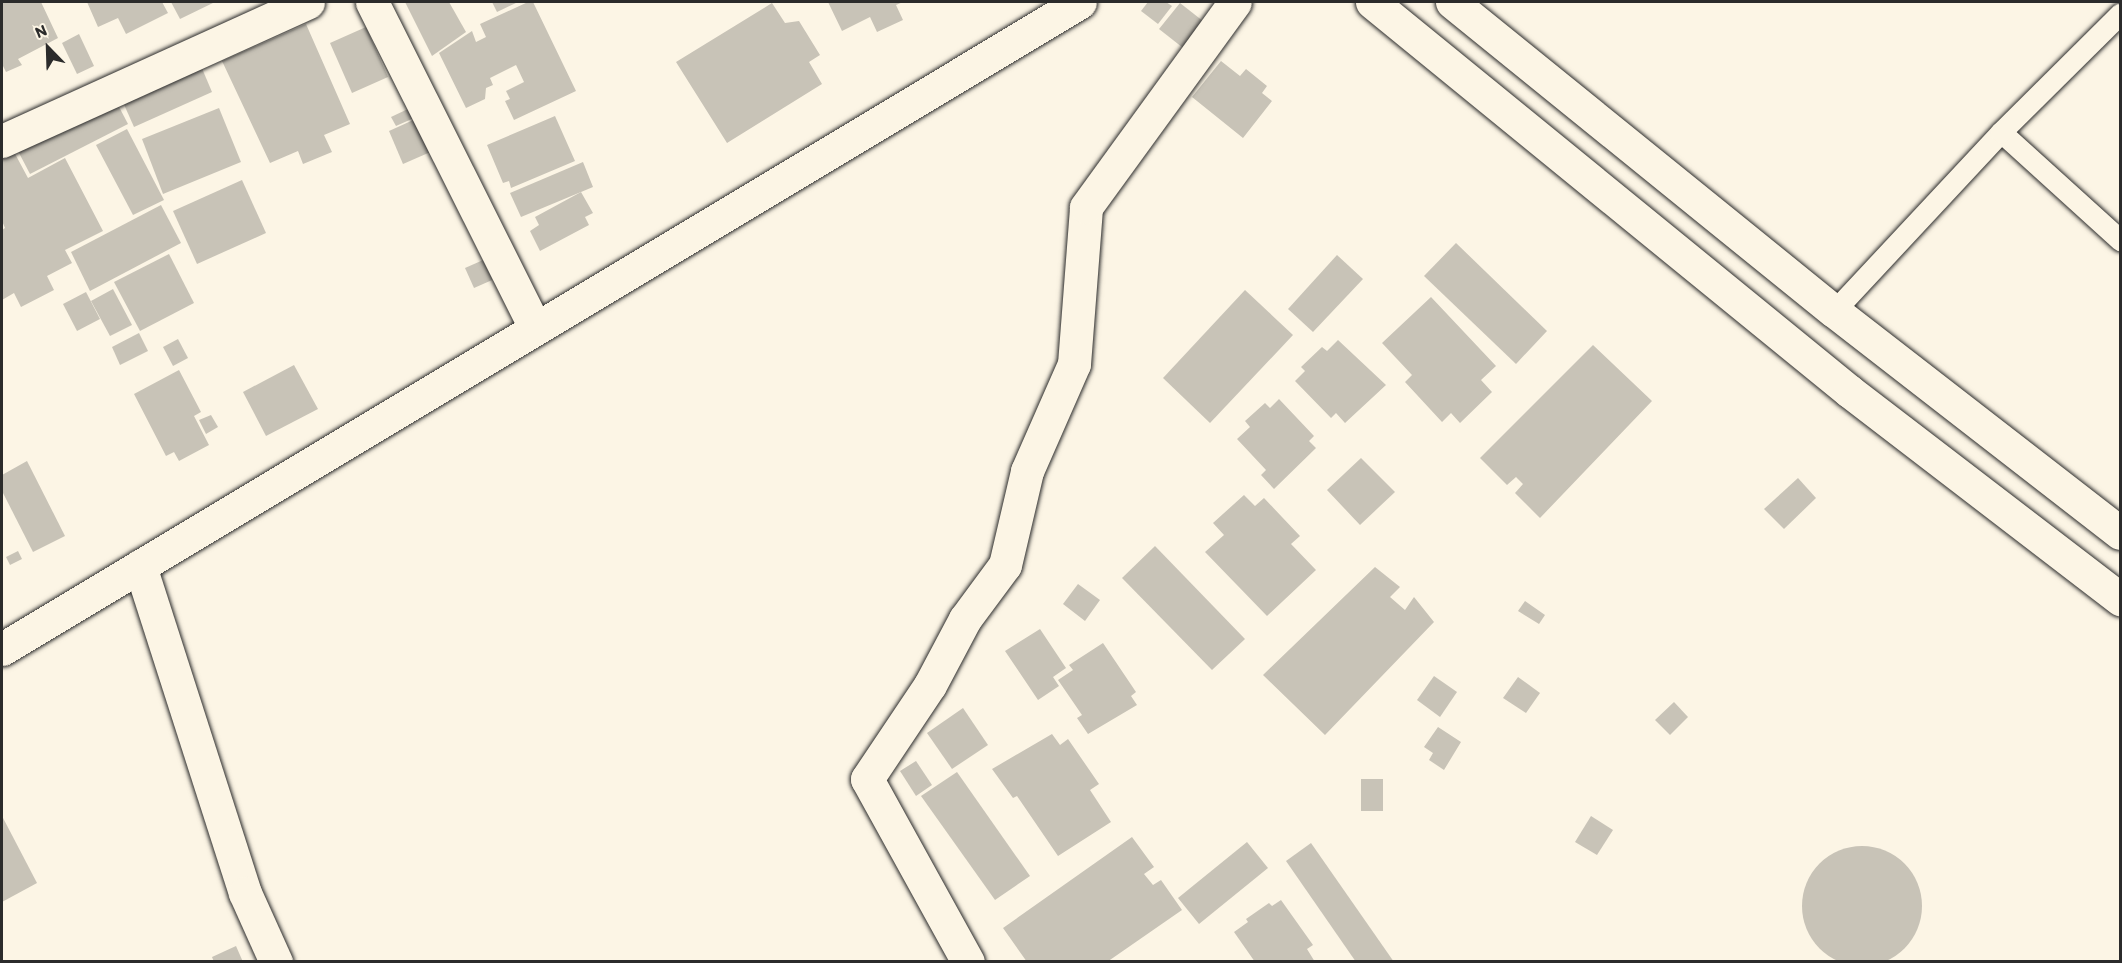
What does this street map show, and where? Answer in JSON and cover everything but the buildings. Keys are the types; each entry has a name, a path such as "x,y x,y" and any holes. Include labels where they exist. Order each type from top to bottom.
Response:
{"street":[{"path":"2,141 308,2"},
{"path":"372,2 535,328"},
{"path":"2,649 1080,2"},
{"path":"968,962 867,779 930,684 965,619 1005,565 1027,471 1074,364 1086,207 1235,2"},
{"path":"1372,2 1849,391 2121,599"},
{"path":"1452,2 1834,311 2121,533"},
{"path":"140,566 245,893 276,962"}],"lane":[{"path":"1834,311 2001,132 2121,14"},
{"path":"2001,132 2121,240"}]}
